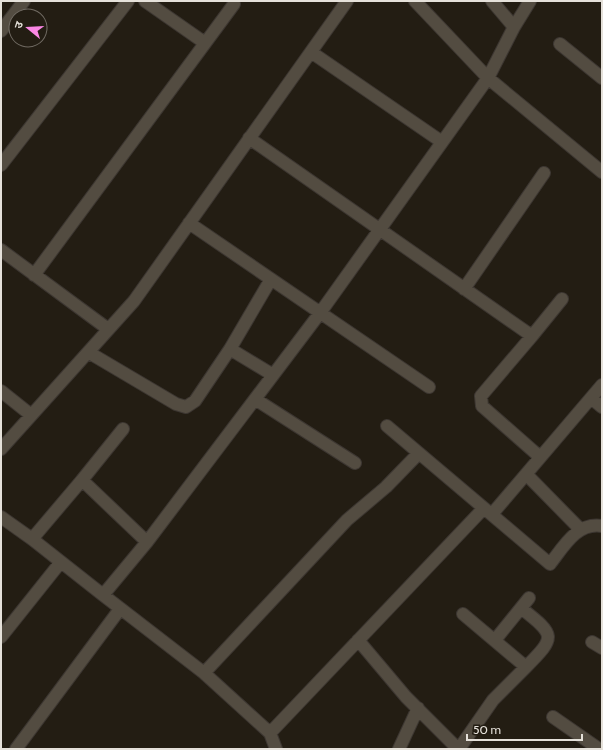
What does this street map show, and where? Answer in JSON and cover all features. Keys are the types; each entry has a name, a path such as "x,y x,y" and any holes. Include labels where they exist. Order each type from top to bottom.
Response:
{"street":[{"path":"1,31 24,1"},
{"path":"1,165 128,1"},
{"path":"145,1 205,43"},
{"path":"1,449 134,301 347,1"},
{"path":"415,1 488,78 602,172"},
{"path":"492,1 514,27"},
{"path":"103,594 147,542 320,313 488,78 514,27 530,1"},
{"path":"34,275 234,4"},
{"path":"560,44 602,78"},
{"path":"311,52 442,142"},
{"path":"249,138 532,336"},
{"path":"464,289 544,173"},
{"path":"189,223 429,387"},
{"path":"1,250 108,329"},
{"path":"88,352 176,404 186,407 194,401 230,349 271,279"},
{"path":"540,457 482,406 481,396 562,299"},
{"path":"230,349 273,374"},
{"path":"270,733 358,640 526,474 602,385"},
{"path":"1,391 31,415"},
{"path":"591,398 602,407"},
{"path":"255,399 354,463"},
{"path":"387,426 550,564 569,539 580,529 590,525 602,526"},
{"path":"32,539 123,429"},
{"path":"204,673 347,520 386,487 419,453"},
{"path":"526,474 580,529"},
{"path":"82,480 147,542"},
{"path":"1,518 32,539 60,563 103,594 120,609 204,673 270,733 276,749"},
{"path":"1,636 60,563"},
{"path":"494,640 529,598"},
{"path":"358,640 390,679 459,749 493,700 545,647 548,640 548,633 544,626 521,608"},
{"path":"16,749 120,609"},
{"path":"463,614 526,667"},
{"path":"592,642 602,648"},
{"path":"398,749 418,708"},
{"path":"553,716 599,749"}]}
